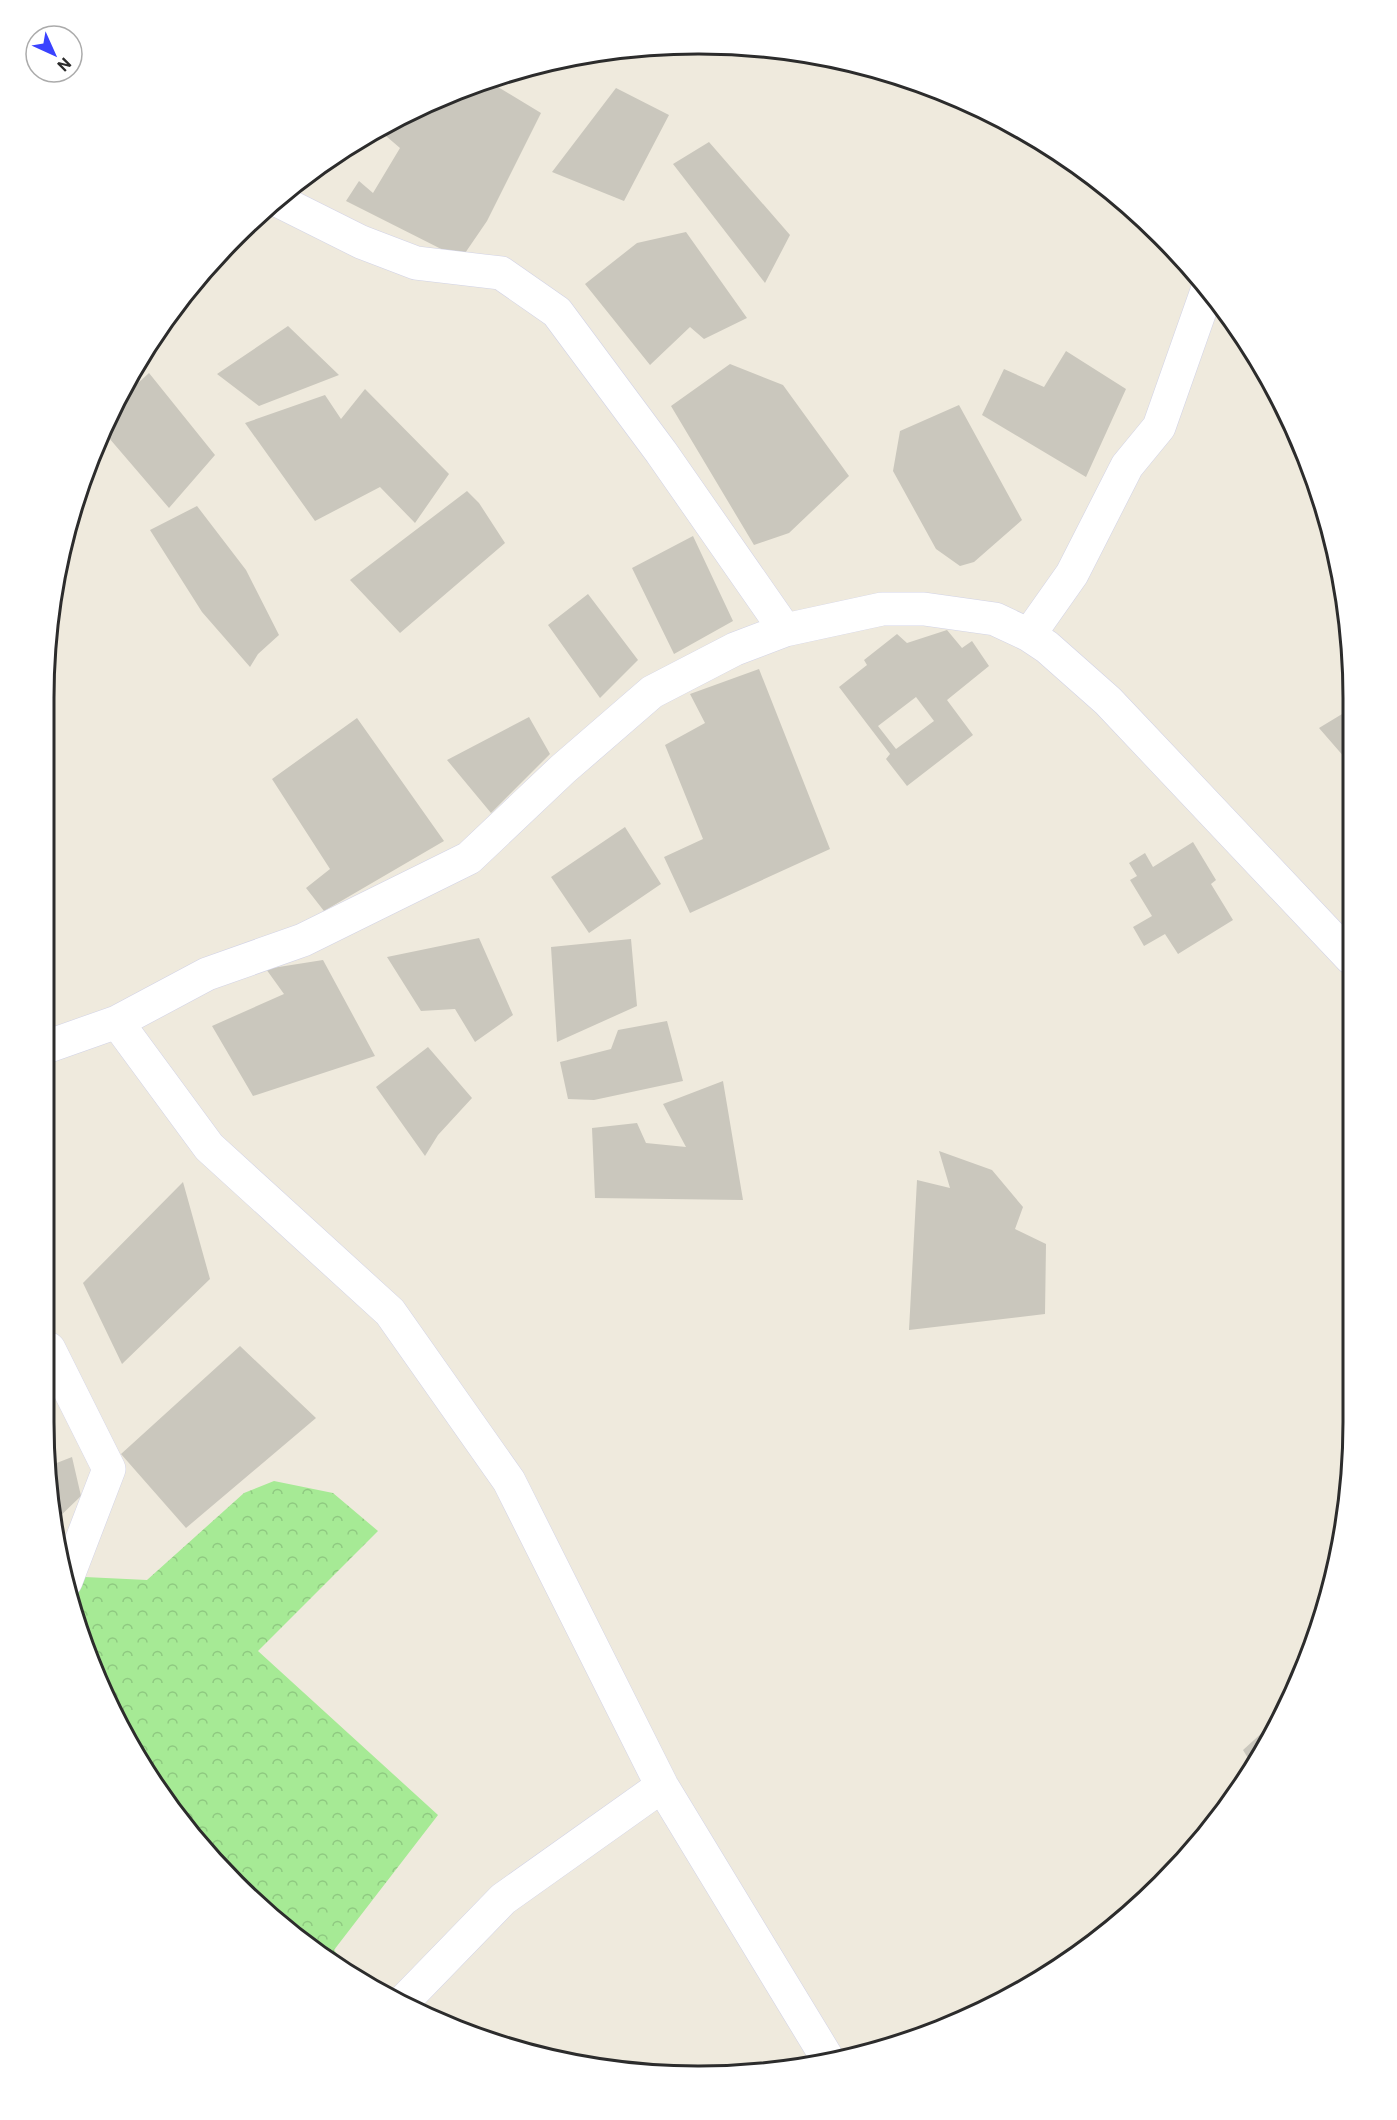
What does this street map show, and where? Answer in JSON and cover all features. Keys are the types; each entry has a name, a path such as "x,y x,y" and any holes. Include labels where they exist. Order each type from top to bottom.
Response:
{"street":[{"path":"286,204 361,242 416,263 501,273 557,312 661,452 784,630"},
{"path":"1029,635 1072,574 1128,466 1159,427 1204,299"},
{"path":"54,1044 117,1022 207,974 303,940 469,858 563,769 652,692 735,649 784,630 882,609 924,609 995,619 1029,635 1047,647 1108,701 1343,950"},
{"path":"117,1022 209,1147 390,1312 509,1481 662,1786 825,2054"},
{"path":"54,1359 109,1469 71,1568"},
{"path":"408,1997 503,1899 662,1786"}],"green space":[{"path":"274,1481 333,1493 378,1531 258,1651 438,1815 334,1950 339,1956 306,1933 243,1877 187,1814 140,1744 120,1707 88,1629 77,1591 85,1577 147,1580 244,1493"}],"building":[{"path":"497,86 541,113 487,221 461,259 346,201 359,181 373,193 400,148 385,135 413,120"},
{"path":"616,88 669,115 624,201 552,172"},
{"path":"709,142 790,235 765,283 673,164"},
{"path":"686,232 747,318 704,339 690,327 650,365 585,284 637,243"},
{"path":"288,326 339,375 259,406 217,374"},
{"path":"1066,351 1126,389 1086,477 982,415 1004,369 1044,387"},
{"path":"730,364 783,385 849,476 789,533 754,545 671,406"},
{"path":"149,373 215,455 169,508 109,438 134,386"},
{"path":"365,389 449,474 415,523 380,487 315,521 245,423 325,395 341,419"},
{"path":"959,405 1022,520 974,562 960,566 936,549 893,471 900,431"},
{"path":"467,491 479,503 505,543 400,633 350,580"},
{"path":"197,506 246,570 279,635 258,654 250,667 202,612 150,530"},
{"path":"693,536 733,621 674,654 632,568"},
{"path":"588,594 638,660 600,698 548,625"},
{"path":"947,630 962,648 972,641 989,666 947,700 973,735 907,786 886,759 890,754 839,687 867,665 864,660 897,634 907,643","holes":["916,697 934,721 896,749 878,726"]},
{"path":"759,669 830,849 690,913 664,857 703,839 665,745 705,723 690,694"},
{"path":"1343,713 1343,756 1319,728"},
{"path":"529,717 550,754 491,813 447,760"},
{"path":"357,718 444,841 324,911 306,888 330,869 272,779"},
{"path":"625,827 661,884 589,933 551,877"},
{"path":"1193,842 1216,880 1211,884 1233,920 1178,954 1165,934 1144,946 1133,927 1152,916 1130,880 1137,876 1129,863 1145,853 1153,867"},
{"path":"479,938 513,1015 475,1042 455,1009 421,1011 387,957"},
{"path":"631,939 637,1006 557,1042 551,947"},
{"path":"323,960 375,1056 253,1096 212,1026 284,994 266,969"},
{"path":"667,1021 683,1081 594,1100 568,1099 560,1062 611,1049 618,1030"},
{"path":"428,1047 472,1098 438,1135 425,1156 376,1087"},
{"path":"723,1081 743,1200 595,1198 592,1128 637,1123 646,1143 686,1147 663,1104"},
{"path":"939,1151 992,1170 1023,1207 1015,1229 1046,1244 1045,1314 909,1330 917,1180 950,1188"},
{"path":"183,1182 210,1279 122,1364 83,1283"},
{"path":"240,1346 316,1418 186,1528 121,1454"},
{"path":"72,1457 81,1496 61,1515 60,1506 55,1464"},
{"path":"1264,1731 1248,1758 1243,1750"}]}
